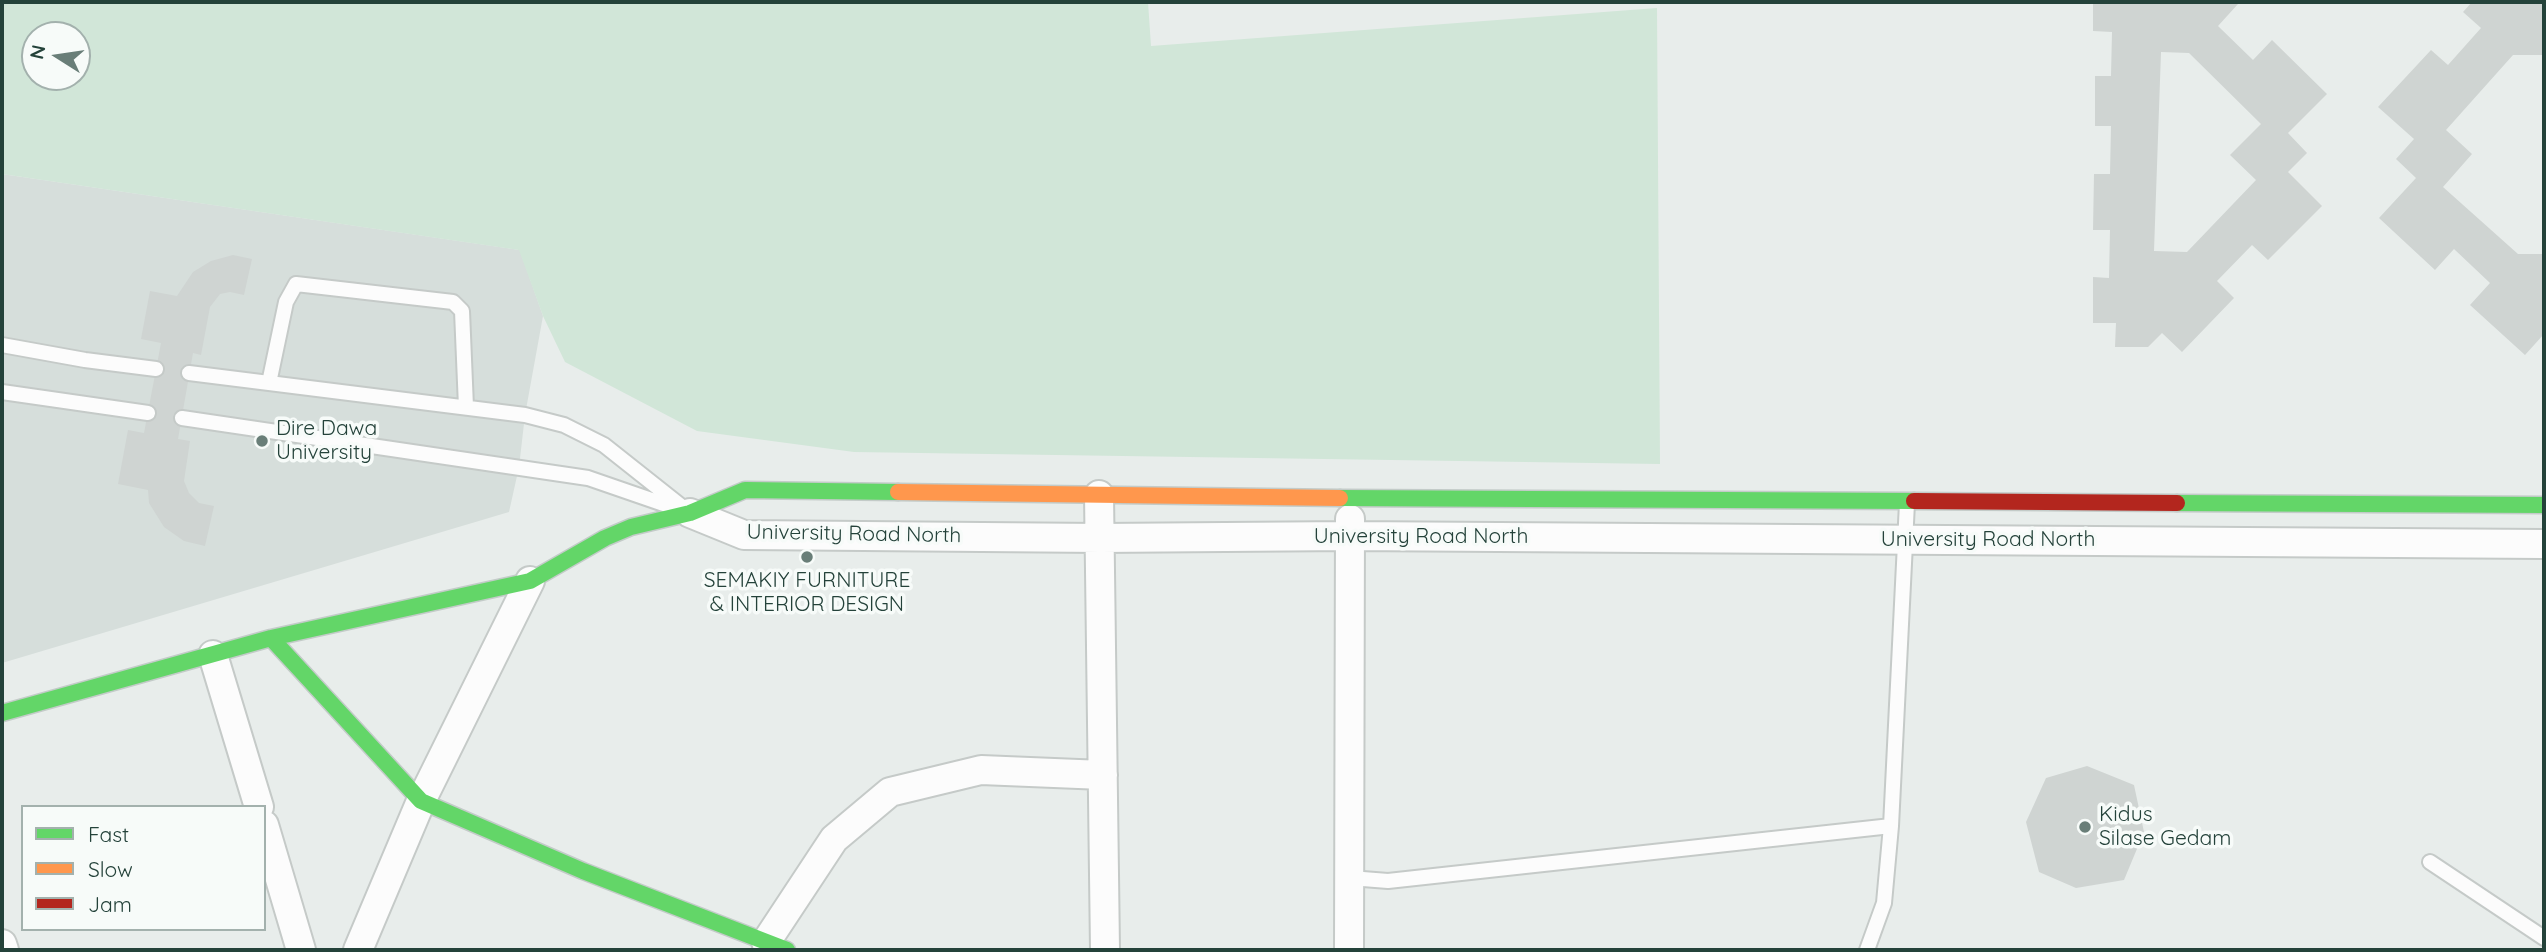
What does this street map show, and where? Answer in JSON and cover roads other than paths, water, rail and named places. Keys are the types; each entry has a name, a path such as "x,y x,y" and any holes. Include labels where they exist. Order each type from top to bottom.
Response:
{"street":[{"name":"University Road North","path":"690,513 745,490 1350,498 2537,505"},
{"path":"1099,495 1105,950"},
{"path":"1349,950 1350,498"},
{"path":"2536,544 2537,505"},
{"name":"University Road North","path":"690,513 744,535 2536,544"},
{"path":"2,713 271,638 530,581 623,531 690,513"},
{"path":"358,950 421,801 530,581"},
{"path":"271,638 421,801 583,871 777,946 834,839 890,792 981,770 1103,775"},
{"path":"214,655 258,805"},
{"path":"266,832 302,950"},
{"path":"2,944 4,950"}],"lane":[{"path":"269,383 286,302 296,284 453,302 462,311 466,407"},
{"path":"2,345 156,369"},
{"path":"189,373 525,415 564,425 604,445 690,513"},
{"path":"2,393 148,413"},
{"path":"182,418 588,478 690,513"},
{"path":"1867,950 1884,903 1891,826 1907,501"},
{"path":"1350,878 1388,881 1891,826"},
{"path":"2430,862 2544,938"}],"place":[{"name":"Dire Dawa University","path":"262,441"},
{"name":"SEMAKIY FURNITURE & INTERIOR DESIGN","path":"807,557"},
{"name":"Kidus Silase Gedam","path":"2085,827"}]}
